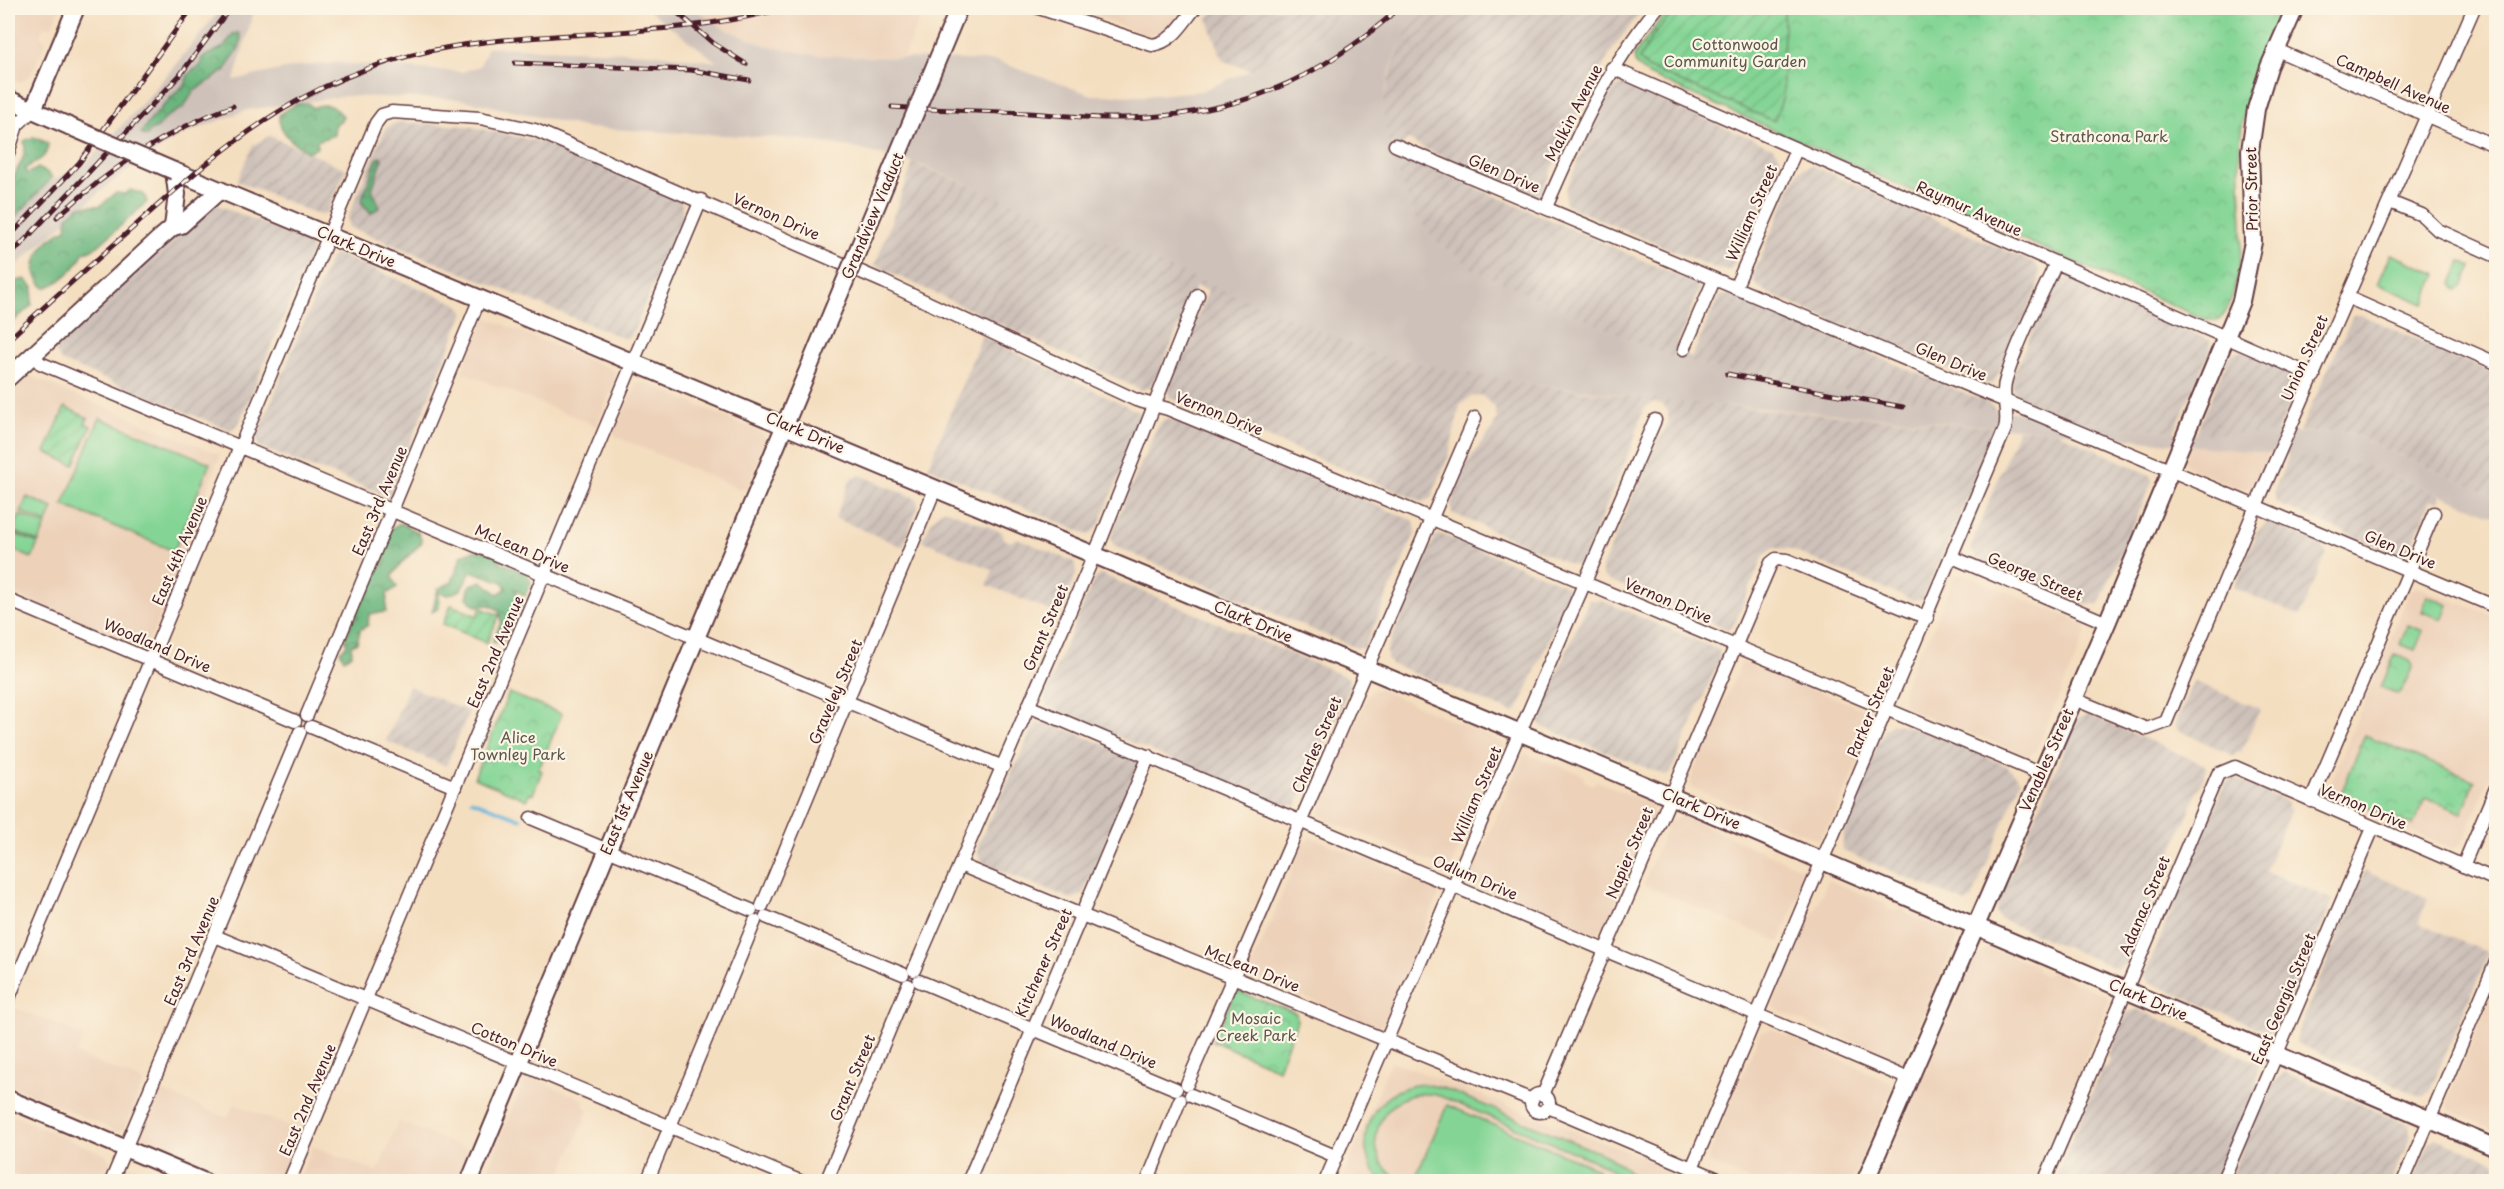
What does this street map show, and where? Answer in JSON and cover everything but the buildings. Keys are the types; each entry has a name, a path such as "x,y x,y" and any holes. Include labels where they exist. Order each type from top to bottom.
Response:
{"main road":[{"path":"33,110 76,8"},
{"name":"Grandview Viaduct","path":"785,424 959,8"},
{"name":"Prior Street","path":"2226,338 2241,301 2251,258 2252,130 2264,80 2295,8"},
{"name":"Clark Drive","path":"8,99 174,171 785,424 1670,796 2496,1148"},
{"path":"173,227 177,194 174,171"},
{"path":"8,378 173,227 182,225 220,190"},
{"name":"Venables Street","path":"1865,1182 2107,623 2226,338"},
{"name":"East 1st Avenue","path":"469,1182 785,424"},
{"path":"8,1099 205,1182"}],"street":[{"path":"1039,8 1143,45 1160,44 1173,36 1195,8"},
{"name":"Malkin Avenue","path":"1546,207 1575,138 1612,68 1657,8"},
{"name":"Union Street","path":"2074,699 2147,729 2166,722 2256,507 2474,8"},
{"name":"Campbell Avenue","path":"2277,50 2496,146"},
{"name":"Raymur Avenue","path":"1612,68 2314,376"},
{"path":"8,153 17,125 33,110"},
{"name":"Vernon Drive","path":"382,115 392,111 480,118 535,130 701,200 884,282 1110,388 1432,518 2041,774"},
{"name":"East 4th Avenue","path":"8,1000 376,123 382,115"},
{"name":"Glen Drive","path":"1395,145 2496,608"},
{"name":"William Street","path":"1735,288 1796,150"},
{"name":"East 2nd Avenue","path":"289,1182 701,200"},
{"path":"2390,202 2422,215 2438,230 2496,256"},
{"name":"Parker Street","path":"1692,1168 2006,429 2008,414 2005,401 2006,379 2056,263"},
{"path":"1684,349 1714,280"},
{"name":"Grant Street","path":"826,1182 911,978 1094,555 1198,296"},
{"name":"East 3rd Avenue","path":"111,1182 480,298"},
{"path":"2349,298 2496,363"},
{"name":"McLean Drive","path":"33,354 40,363 1002,767"},
{"name":"Charles Street","path":"1147,1182 1475,418"},
{"name":"William Street","path":"1325,1182 1655,420"},
{"name":"Graveley Street","path":"647,1182 935,489"},
{"path":"2311,801 2434,513"},
{"name":"George Street","path":"1952,557 2107,623"},
{"name":"Napier Street","path":"1541,1101 1768,569 1776,559 1787,560 1927,618"},
{"name":"Woodland Drive","path":"8,600 455,787"},
{"name":"Odlum Drive","path":"1028,706 1909,1079"},
{"name":"Kitchener Street","path":"968,1182 1149,756"},
{"name":"Vernon Drive","path":"2218,774 2235,767 2496,880"},
{"name":"Adanac Street","path":"2044,1182 2218,774"},
{"path":"2463,866 2496,788"},
{"name":"Woodland Drive","path":"531,818 1335,1156"},
{"name":"East Georgia Street","path":"2222,1182 2373,828"},
{"name":"McLean Drive","path":"960,865 1386,1041 1541,1101 1725,1182"},
{"name":"Cotton Drive","path":"214,936 802,1182"},
{"path":"2403,1182 2496,962"}],"shaded area":[{"path":"8,8 60,8 51,27 44,26 40,36 46,41 31,75 21,82 8,79"},
{"path":"222,8 255,8 234,80 299,66 339,63 462,72 480,66 488,47 651,53 717,62 646,8 693,8 725,29 764,45 813,55 996,61 1092,95 1145,96 1201,91 1251,70 1290,52 1334,25 1354,8 1423,8 1402,39 1390,70 1382,106 1388,146 1414,217 1436,241 1475,271 1664,354 1695,364 1772,381 2196,434 2346,432 2496,497 2496,517 2363,463 2055,431 1680,402 1523,383 1445,369 1379,355 924,166 850,147 801,139 588,128 459,99 346,96 247,110 186,133 109,184 8,273 8,224 50,182 86,164 152,93"},
{"path":"693,8 925,8 903,57 813,55 764,45 725,29"},
{"path":"1072,8 1185,8 1167,29 1147,35"},
{"path":"1215,8 1354,8 1334,25 1290,52 1251,70 1223,61 1207,18"},
{"path":"1423,8 1644,8 1615,45 1589,90 1541,193 1535,194 1427,150 1407,139 1397,153 1697,284 1699,290 1675,350 1692,357 1717,300 1721,295 1729,295 1989,403 1997,411 1772,381 1695,364 1663,354 1475,271 1436,241 1414,217 1388,146 1382,106 1391,70 1402,39"},
{"path":"1621,84 1772,147 1779,154 1780,163 1731,270 1719,270 1570,207 1565,202 1565,191 1591,131 1611,91"},
{"path":"396,122 468,126 545,143 681,200 683,216 631,337 623,338 349,227 348,217 385,129"},
{"path":"270,136 346,169 327,213 319,215 237,181 253,145"},
{"path":"913,163 1018,204 1379,355 1523,383 1587,392 1767,410 1995,427 1992,446 1922,599 1912,600 1789,549 1772,548 1764,555 1733,627 1727,629 1606,579 1602,575 1602,567 1652,453 1668,423 1668,411 1662,404 1652,403 1643,409 1634,440 1583,561 1579,565 1572,565 1452,513 1451,503 1468,461 1493,428 1497,419 1495,407 1481,395 1470,397 1460,405 1449,455 1431,498 1423,502 1169,397 1168,389 1208,291 1196,286 1160,371 1150,387 1141,390 875,265"},
{"path":"1811,165 2036,264 2040,271 2038,288 1994,383 1985,384 1767,293 1754,283 1753,275 1798,171"},
{"path":"215,204 308,242 312,250 239,423 230,430 61,361 55,351 57,341 209,206"},
{"path":"336,254 458,304 464,312 392,487 394,491 386,499 383,494 260,447 256,439 330,259"},
{"path":"2068,278 2211,341 2211,348 2174,432 2059,418 2015,396 2011,380 2048,295 2059,282"},
{"path":"2353,315 2361,315 2496,374 2496,497 2347,432 2299,432"},
{"path":"488,318 614,371 615,382 597,426 462,372 480,325"},
{"path":"982,336 1139,412 1139,430 1098,527 1089,535 928,467"},
{"path":"2239,351 2254,354 2297,373 2298,386 2276,434 2196,434 2228,358"},
{"path":"30,376 220,455 153,633 142,646 8,592 8,394"},
{"path":"637,383 645,383 761,432 766,445 747,489 740,489 617,437 613,433"},
{"path":"1164,419 1176,420 1414,521 1416,531 1364,648 1356,648 1114,546 1111,539 1113,529 1156,429"},
{"path":"2018,429 2055,431 2152,476 2152,482 2099,604 2086,604 1977,558 1970,549"},
{"path":"2191,445 2269,453 2255,485 2242,490 2188,467 2185,460"},
{"path":"2289,455 2363,463 2441,495 2439,501 2430,501 2410,550 2406,555 2400,556 2276,503 2274,491"},
{"path":"860,475 917,499 918,507 903,547 835,518 852,476 857,478"},
{"path":"941,510 947,510 1002,532 1004,539 1011,542 1017,538 1074,562 1077,571 1060,615 987,585 993,570 922,540 933,519"},
{"path":"2269,522 2322,544 2323,550 2327,552 2300,616 2234,588 2257,531"},
{"path":"1440,534 1561,583 1568,588 1568,594 1519,708 1514,713 1391,664 1387,659 1387,650 1435,537"},
{"path":"1101,574 1349,678 1350,685 1333,725 1327,726 1323,735 1327,740 1296,805 1277,805 1047,706 1045,697 1055,670 1094,580"},
{"path":"1962,574 2086,626 2086,634 2036,750 2030,756 1912,711 1904,705 1903,689 1918,650 1928,639 1955,577"},
{"path":"2417,587 2496,617 2496,761 2462,844 2453,849 2334,799 2328,790 2409,593"},
{"path":"1589,600 1600,600 1719,650 1720,658 1671,772 1667,776 1543,727 1538,722 1538,716"},
{"path":"1742,662 1869,711 1874,716 1874,726 1835,815 1818,840 1691,787 1690,780"},
{"path":"2193,681 2260,709 2241,752 2237,751 2234,756 2176,729 2176,723"},
{"path":"409,686 469,712 446,766 386,741"},
{"path":"1378,689 1498,740 1502,744 1502,749 1452,865 1448,869 1323,818 1319,814 1368,695"},
{"path":"2088,714 2205,765 2207,769 2125,964 2117,969 2000,919 1996,912 1997,905 2078,718"},
{"path":"1036,722 1055,725 1138,758 1140,762 1083,894 1072,899 985,865 978,854 978,845"},
{"path":"1892,723 1929,732 2007,766 2021,780 1972,899 1966,903 1842,850 1844,832 1863,779 1884,731"},
{"path":"1524,753 1583,775 1584,781 1592,785 1597,781 1650,804 1653,808 1653,815 1605,927 1596,934 1543,913 1540,906 1530,902 1525,905 1475,884 1470,878"},
{"path":"2230,779 2237,779 2288,802 2288,808 2291,809 2265,871 2333,900 2277,1028 2270,1033 2148,982 2144,976 2224,785"},
{"path":"1681,816 1805,870 1806,878 1779,942 1643,884 1669,823"},
{"path":"1311,837 1434,887 1439,894 1384,1023 1377,1027 1255,977 1250,971 1304,842"},
{"path":"2365,871 2428,898 2418,923 2489,953 2429,1092 2422,1097 2296,1043 2295,1038"},
{"path":"1828,880 1886,903 1887,909 1895,912 1900,909 1952,933 1957,939 1954,951 1949,956 1906,1057 1901,1061 1780,1012 1773,1005"},
{"path":"1988,948 2036,966 2038,972 2047,976 2051,972 2105,994 2109,1001 2034,1181 1878,1181 1976,956"},
{"path":"2496,986 2496,1131 2450,1110 2447,1101"},
{"path":"16,1008 84,1036 76,1054 144,1082 124,1129 116,1131 8,1084 8,1028"},
{"path":"2137,1009 2259,1063 2255,1093 2216,1181 2054,1182 2102,1068 2107,1068 2110,1059 2108,1055 2127,1013"},
{"path":"1771,1029 1892,1083 1893,1087 1852,1181 1751,1181 1710,1163 1708,1155 1760,1033"},
{"path":"1391,1061 1678,1171 1704,1181 1341,1182"},
{"path":"2284,1072 2410,1125 2411,1135 2391,1181 2228,1182 2269,1089"},
{"path":"532,1078 584,1100 584,1107 589,1109 558,1181 483,1181 523,1082"},
{"path":"160,1090 227,1118 234,1104 302,1132 285,1171 284,1182 239,1181 143,1141 140,1130"},
{"path":"14,1116 106,1155 110,1164 104,1181 30,1181 8,1172 8,1117"},
{"path":"398,1121 469,1150 456,1181 298,1181 313,1146 377,1172"},
{"path":"2435,1138 2496,1162 2496,1181 2413,1181 2429,1144"},
{"path":"128,1166 134,1166 170,1181 118,1181"}],"green space":[{"name":"Strathcona Park","path":"1669,8 2284,8 2256,73 2242,125 2239,159 2241,256 2226,312 2217,321 2204,319 1649,75 1636,65 1634,56"},
{"name":"Cottonwood Community Garden","path":"1677,8 1784,8 1783,97 1774,121 1648,68 1639,59 1652,37"},
{"path":"239,33 241,38 239,48 226,70 194,91 183,108 166,117 158,128 150,131 147,136 141,134 161,108 186,84 190,73 200,67 202,58 224,47 233,34"},
{"path":"308,103 312,108 321,105 329,106 343,116 341,121 335,124 334,135 317,141 317,148 308,152 293,142 284,132 279,115 296,104"},
{"path":"34,137 48,143 47,149 43,156 25,169 27,174 38,168 52,178 8,225 9,185 22,161 24,141"},
{"path":"381,157 372,189 380,207 371,213 361,202 377,159"},
{"path":"130,190 144,194 147,202 98,246 83,253 77,264 67,274 45,288 38,280 35,263 43,247 66,229 68,216 80,206 100,206 116,193 126,194"},
{"path":"2391,254 2437,274 2424,304 2378,284"},
{"path":"2461,261 2472,266 2462,287 2456,290 2452,284"},
{"path":"25,279 33,287 32,305 8,326 8,283"},
{"path":"65,407 88,418 85,423 91,426 74,465 45,452"},
{"path":"100,418 210,463 174,551 63,505"},
{"path":"27,497 53,508 47,523 21,512"},
{"path":"20,515 46,525 39,542 13,531"},
{"path":"400,523 418,532 422,542 401,563 392,577 397,587 387,594 386,612 369,614 368,625 358,631 360,632 357,643 351,645 352,654 344,659 340,651 347,645 345,640 352,621 358,617 355,615 363,595 370,592 367,587 374,570 385,564 380,559 387,531"},
{"path":"12,533 38,543 32,558 8,548"},
{"path":"495,550 502,563 526,572 531,582 525,596 515,589 521,608 501,643 493,641 501,622 499,610 490,605 477,606 467,598 470,585 482,581 498,594 506,589 503,582 471,571 461,590 448,595 439,592 439,608 432,612 438,589 452,582 462,555 473,551"},
{"path":"2427,596 2448,605 2442,619 2422,612"},
{"path":"451,605 477,616 481,608 499,615 487,643 443,624"},
{"path":"2408,625 2423,631 2415,650 2400,644"},
{"path":"2395,654 2410,661 2413,666 2401,692 2397,694 2381,687"},
{"name":"Alice Townley Park","path":"509,693 562,714 539,769 542,771 533,794 529,793 527,800 474,778"},
{"path":"2365,735 2475,781 2462,813 2425,798 2413,826 2340,796"},
{"name":"Mosaic Creek Park","path":"1236,991 1296,1013 1297,1021 1278,1069 1213,1041"},
{"path":"1424,1084 1443,1088 1607,1156 1625,1167 1637,1181 1624,1181 1604,1165 1440,1096 1420,1094 1403,1098 1390,1108 1380,1122 1376,1137 1378,1153 1386,1168 1401,1181 1382,1181 1371,1166 1366,1150 1366,1134 1370,1119 1391,1095 1406,1087"},
{"path":"1447,1105 1598,1169 1593,1181 1414,1181"}],"waterway":[{"path":"471,800 521,819"}],"railway":[{"path":"8,238 79,163 192,8"},
{"path":"8,258 180,75 230,8"},
{"path":"672,8 713,43 746,64"},
{"path":"8,340 208,162 282,110 362,71 407,56 456,46 538,37 662,29 744,18 784,8"},
{"path":"892,107 1112,118 1164,116 1202,110 1238,102 1305,75 1368,34 1399,8"},
{"path":"515,63 691,70 749,80"},
{"path":"57,217 97,183 140,152 185,127 233,106"},
{"path":"1727,374 1903,407"}]}
